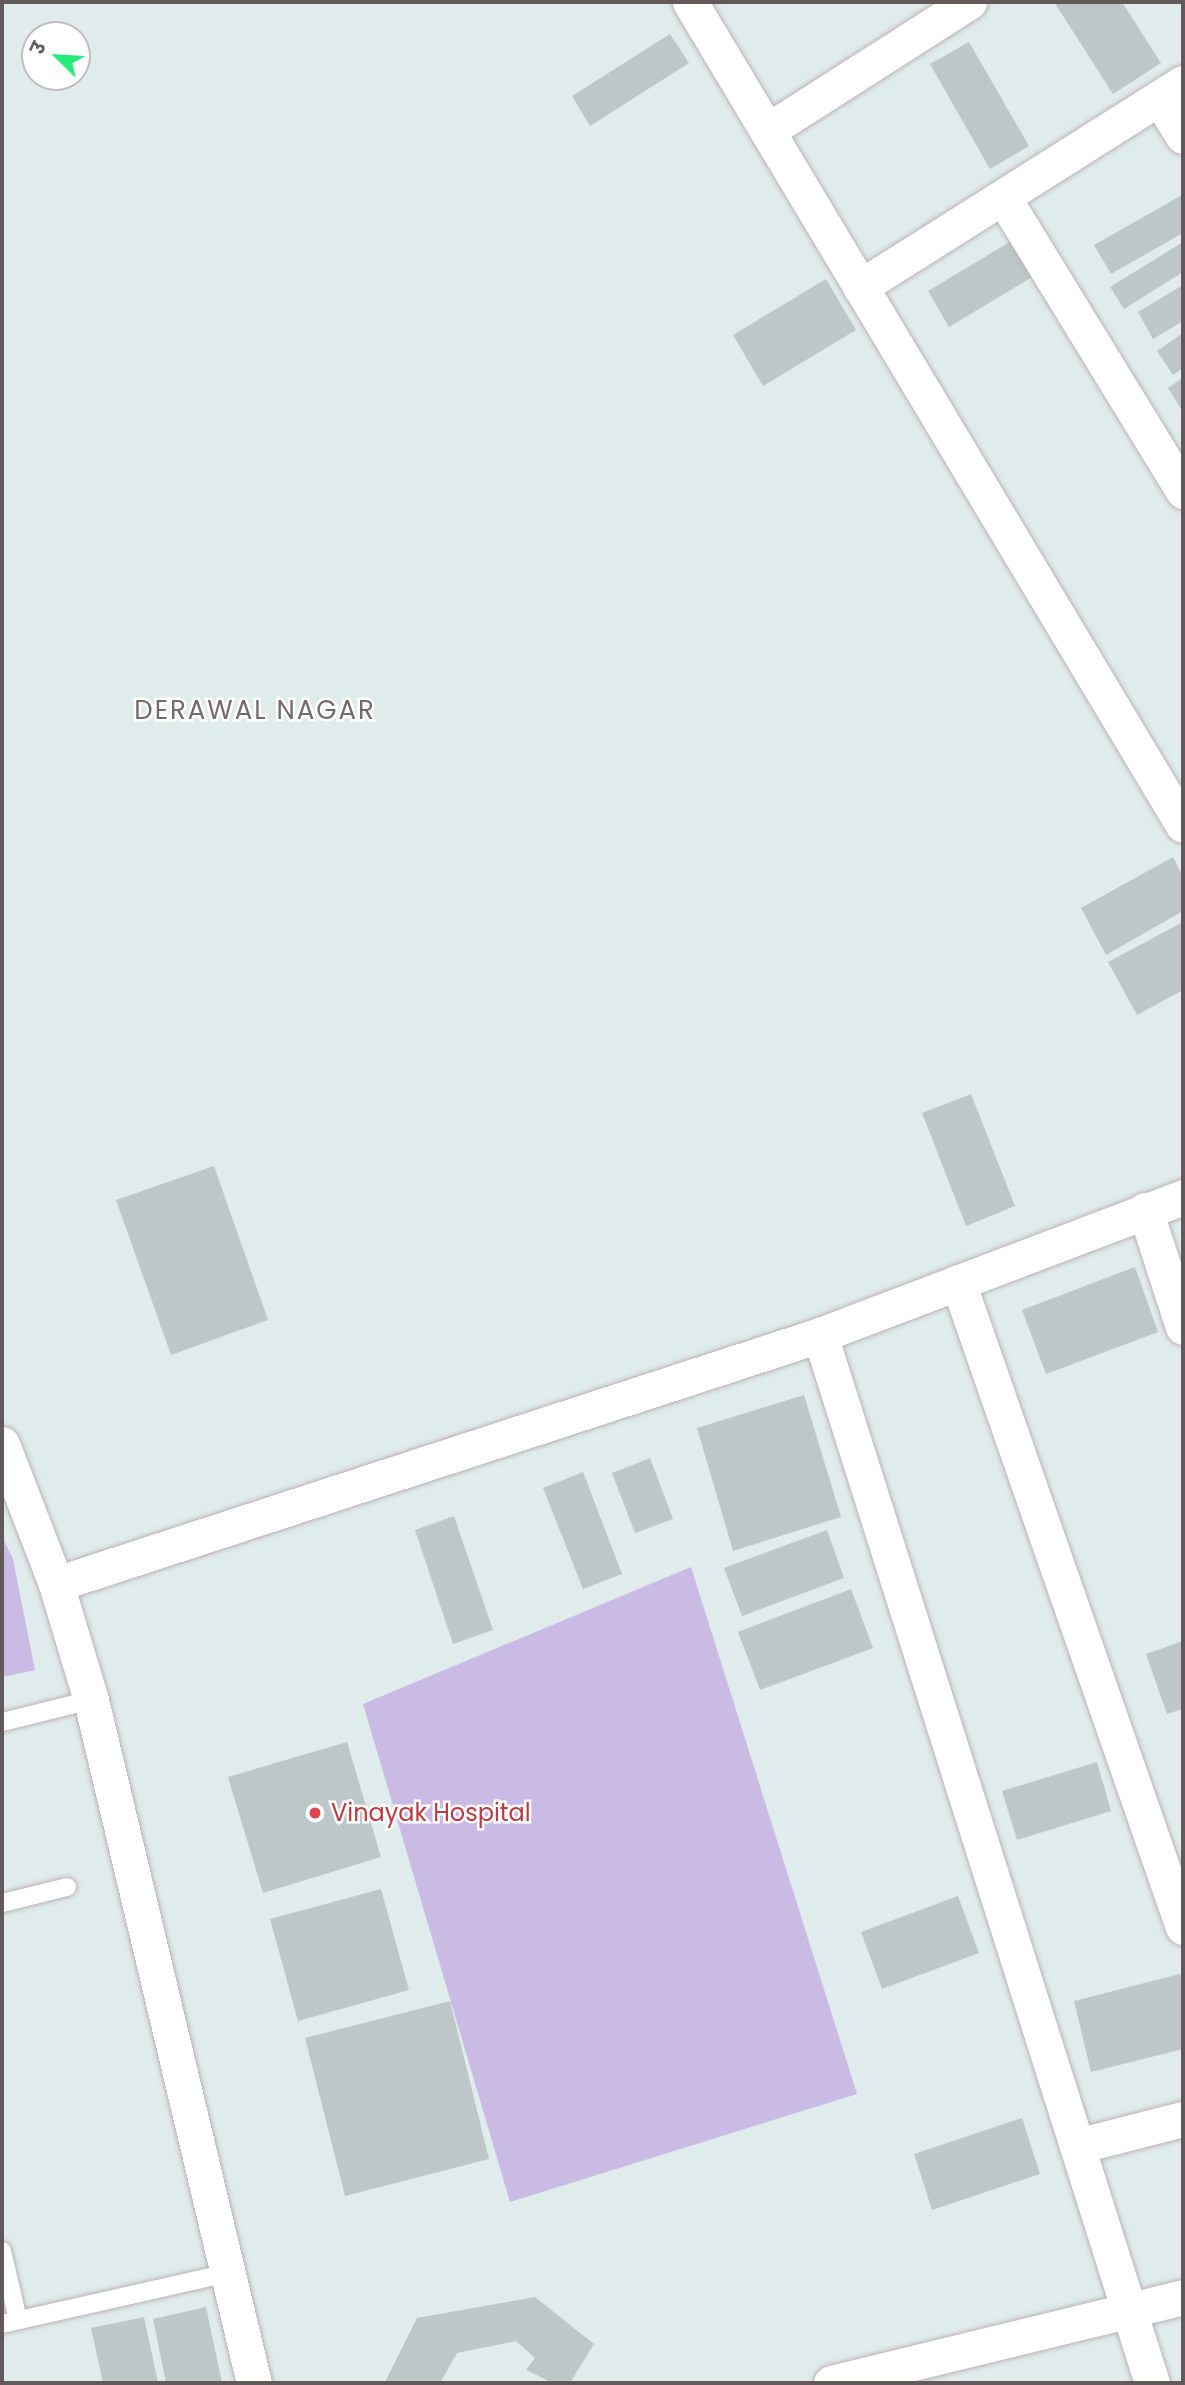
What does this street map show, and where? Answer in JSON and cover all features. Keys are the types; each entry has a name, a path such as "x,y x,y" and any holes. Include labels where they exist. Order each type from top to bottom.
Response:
{"street":[{"path":"690,2 1183,825"},
{"path":"766,131 969,2"},
{"path":"860,287 1171,91 1183,136"},
{"path":"1003,197 1183,491"},
{"path":"56,1584 820,1335 1183,1197"},
{"path":"1145,1210 1183,1328"},
{"path":"958,1282 1183,1927"},
{"path":"820,1335 1152,2383"},
{"path":"2,1444 56,1584 91,1700 254,2383"},
{"path":"1077,2146 1183,2119"},
{"path":"831,2383 1128,2308 1183,2297"}],"lane":[{"path":"2,1722 91,1700"},
{"path":"2,1903 67,1887"},
{"path":"2,2251 10,2322 229,2273"}],"shaded area":[{"path":"2,1536 13,1559 35,1670 2,1677"},
{"path":"691,1567 857,2094 510,2202 363,1704"}],"building":[{"path":"1054,2 1122,2 1161,63 1113,94"},
{"path":"670,34 689,63 590,126 572,96"},
{"path":"969,42 1029,146 990,169 930,64"},
{"path":"1182,195 1183,233 1111,274 1094,245"},
{"path":"1018,237 1039,273 949,327 928,291"},
{"path":"1183,242 1183,272 1124,309 1110,287"},
{"path":"826,279 856,330 763,386 733,335"},
{"path":"1183,285 1183,321 1153,339 1138,312"},
{"path":"1183,333 1183,368 1173,375 1157,351"},
{"path":"1183,378 1183,412 1168,388"},
{"path":"1173,857 1183,877 1183,911 1106,955 1081,908"},
{"path":"1183,922 1183,990 1137,1015 1108,962"},
{"path":"971,1094 1015,1206 966,1226 922,1113"},
{"path":"214,1166 268,1320 171,1355 116,1200"},
{"path":"1135,1267 1158,1332 1046,1374 1022,1310"},
{"path":"804,1395 841,1517 733,1551 697,1428"},
{"path":"650,1458 673,1519 635,1533 612,1473"},
{"path":"583,1472 622,1574 583,1589 543,1488"},
{"path":"454,1516 493,1630 453,1644 415,1530"},
{"path":"827,1530 844,1578 742,1616 724,1568"},
{"path":"851,1589 873,1648 760,1690 738,1632"},
{"path":"1183,1641 1183,1709 1167,1714 1146,1654"},
{"path":"347,1742 381,1857 263,1893 228,1777"},
{"path":"1097,1762 1111,1811 1017,1840 1002,1791"},
{"path":"381,1889 409,1990 298,2021 270,1919"},
{"path":"958,1896 979,1953 882,1989 861,1932"},
{"path":"1180,1974 1183,1986 1183,2049 1091,2072 1074,2001"},
{"path":"450,2001 489,2159 345,2196 305,2038"},
{"path":"1022,2118 1040,2174 932,2210 914,2154"},
{"path":"535,2297 594,2344 570,2383 553,2383 526,2370 535,2358 516,2341 457,2353 440,2383 385,2382 417,2318"},
{"path":"206,2307 222,2383 166,2383 153,2319"},
{"path":"144,2317 158,2383 103,2383 91,2328"}],"place":[{"name":"Vinayak Hospital","path":"315,1813"}],"district":[{"name":"DERAWAL NAGAR","path":"255,711"}]}
